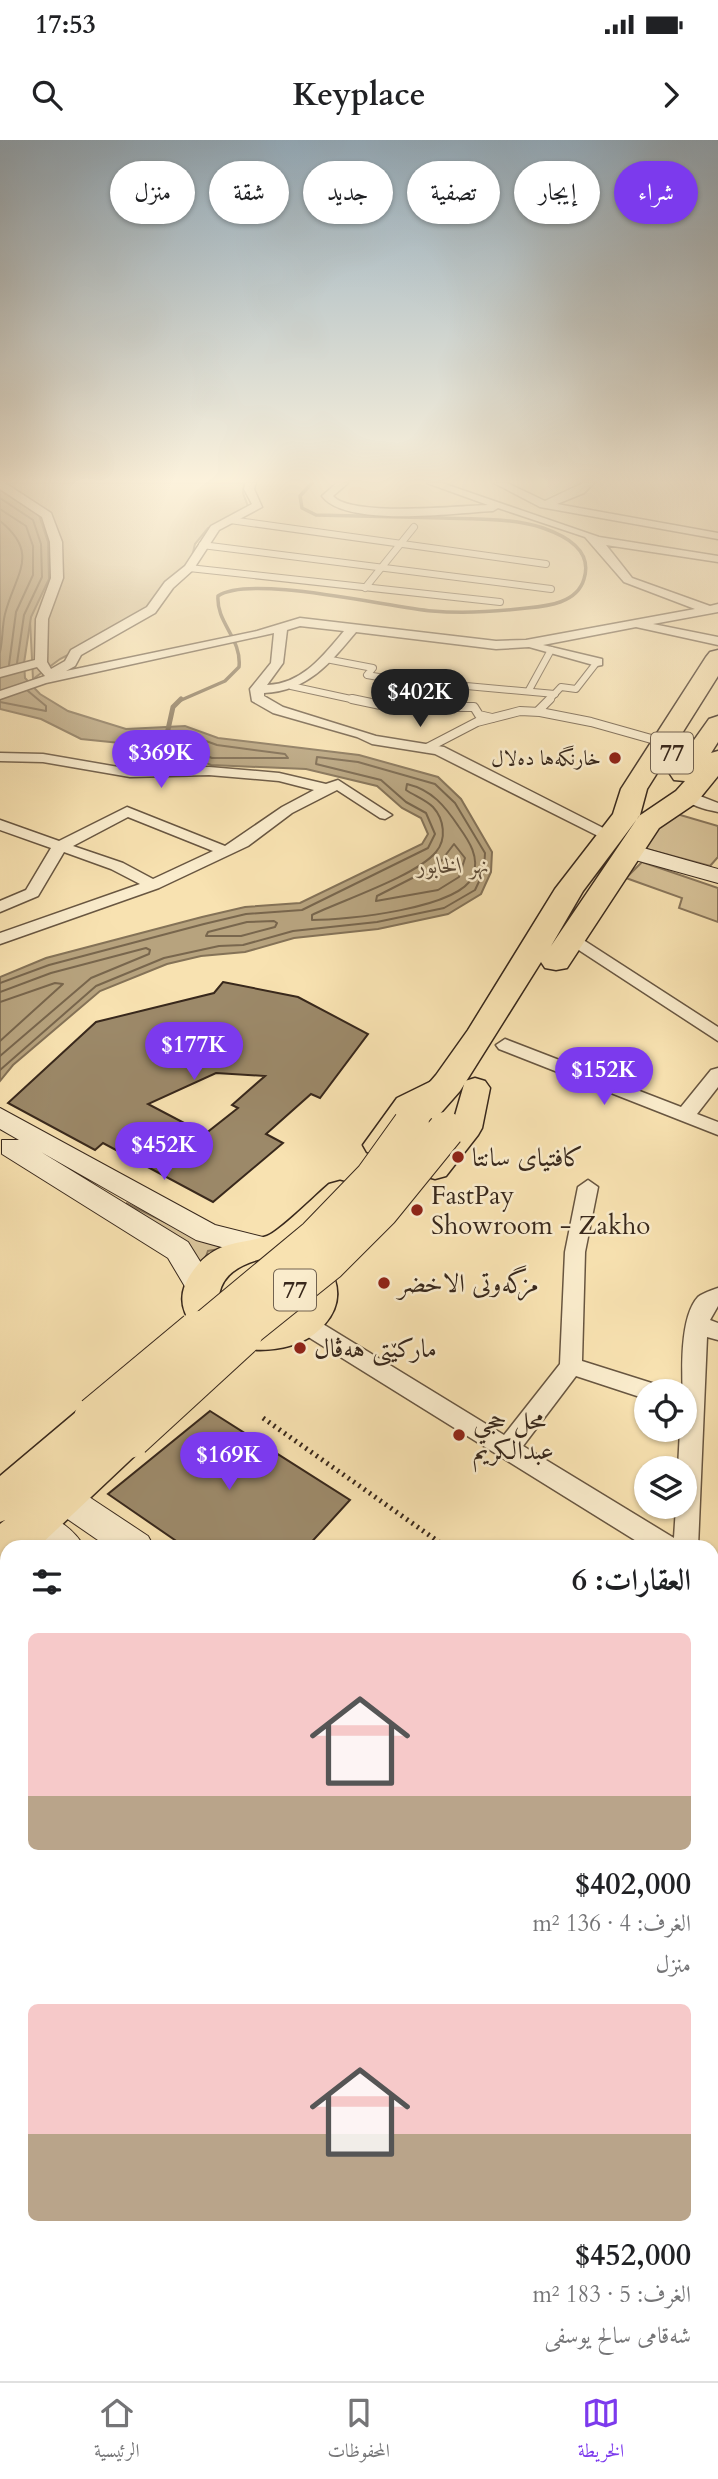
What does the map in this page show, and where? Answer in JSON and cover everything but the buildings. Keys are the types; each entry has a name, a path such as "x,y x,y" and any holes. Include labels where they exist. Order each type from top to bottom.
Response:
{"highway":[{"path":"628,831 634,789 718,657"},
{"name":"77","path":"18,1540 48,1519 113,1427 222,1348 328,1263 381,1210 429,1127 461,1086 505,1045 571,937 628,831 718,690"},
{"name":"77","path":"461,1086 482,1034 570,889 628,831 718,724"},
{"path":"628,831 687,795 718,759"},
{"name":"77","path":"48,1519 113,1427"}],"main road":[{"path":"628,831 718,876"},
{"path":"0,1118 44,1155 178,1250 202,1297 209,1319 226,1331 262,1339 278,1337 305,1324 315,1314 324,1292 377,1239 467,1128 461,1086 408,1105 351,1181 322,1209 267,1247 222,1259 212,1267 202,1297 135,1363 0,1480"},
{"path":"0,1140 44,1155 206,1233 300,1255 317,1271 324,1292"},
{"path":"322,1209 324,1223 337,1235 356,1241 377,1239"},
{"path":"48,1519 195,1401 262,1339"},
{"path":"135,1363 168,1360 186,1368 196,1383 195,1401"},
{"path":"48,1519 114,1540"}],"street":[{"path":"46,678 37,662 42,619 53,588"},
{"path":"46,678 70,663 76,653 117,640 151,610 167,588"},
{"path":"651,588 712,608"},
{"path":"0,695 46,678 259,634 300,622 470,644 526,644 712,608"},
{"path":"633,623 718,641"},
{"path":"281,628 280,655 257,689 257,698 278,710 362,734 372,740 426,748 461,760 628,831"},
{"path":"257,689 280,690 291,687 317,670 352,629"},
{"path":"117,640 148,657"},
{"path":"526,644 597,663"},
{"path":"0,673 37,662"},
{"path":"0,757 43,758 130,773 195,770 297,779 327,789"},
{"path":"0,939 153,885 243,843 288,810 338,784 357,793 384,815"},
{"path":"687,795 700,803 718,808"},
{"path":"27,930 4,906 33,893 59,847 127,811 225,851"},
{"path":"0,825 117,866 153,885"},
{"path":"571,937 718,1035"},
{"path":"505,1045 718,1129"},
{"path":"684,1117 718,1074"},
{"path":"507,1449 571,1366 575,1252 588,1187"},
{"path":"694,1379 707,1328 706,1303 718,1296"},
{"path":"305,1324 656,1540"},
{"path":"571,1366 634,1386"},
{"path":"686,1540 687,1442"}],"lane":[{"path":"370,588 500,602"},
{"path":"540,588 551,589"},
{"path":"529,690 551,650"},
{"path":"326,659 373,668 367,676 412,685 529,690 555,694"},
{"path":"538,711 561,687 576,689 597,663"},
{"path":"291,687 390,707 474,708 479,715 495,718"},
{"path":"426,748 455,729 495,718 538,711 579,723 591,722 662,742"}],"path":[{"path":"263,1418 436,1540"}],"shaded area":[{"path":"33,588 169,588 145,614 60,659 33,679 30,620"},
{"path":"670,812 718,826 718,857 710,866 636,846"},
{"path":"642,862 718,888 718,922 679,908 682,898 626,878"},
{"path":"126,1203 195,1237 232,1247 208,1251 203,1265 181,1242"}],"water":[{"name":"نهر الخابور","path":"0,588 45,588 31,617 24,663 25,678 40,694 68,711 126,729 185,726 218,738 359,755 438,777 461,799 492,852 491,872 481,894 448,914 378,929 294,938 245,952 201,956 167,964 100,991 13,1065 0,1081 0,977 46,958 202,917 245,907 300,903 422,844 428,834 421,818 402,808 377,786 306,769 211,765 169,748 81,739 41,719 0,709"}],"waterway":[{"path":"179,701 225,681 239,667 237,647 218,606 218,596 235,590 288,590 432,611 479,612 561,602 580,588"},
{"path":"167,734 173,707 179,701"}],"place":[{"name":"خارنگەها دەلال","path":"615,758"},
{"name":"کافتیای سانتا","path":"458,1157"},
{"name":"FastPay Showroom - Zakho","path":"417,1210"},
{"name":"مزگەوتی الاخضر","path":"384,1283"},
{"name":"مارکێتی هەڤال","path":"300,1348"},
{"name":"محل حجي عبدالكريم","path":"459,1435"}]}
